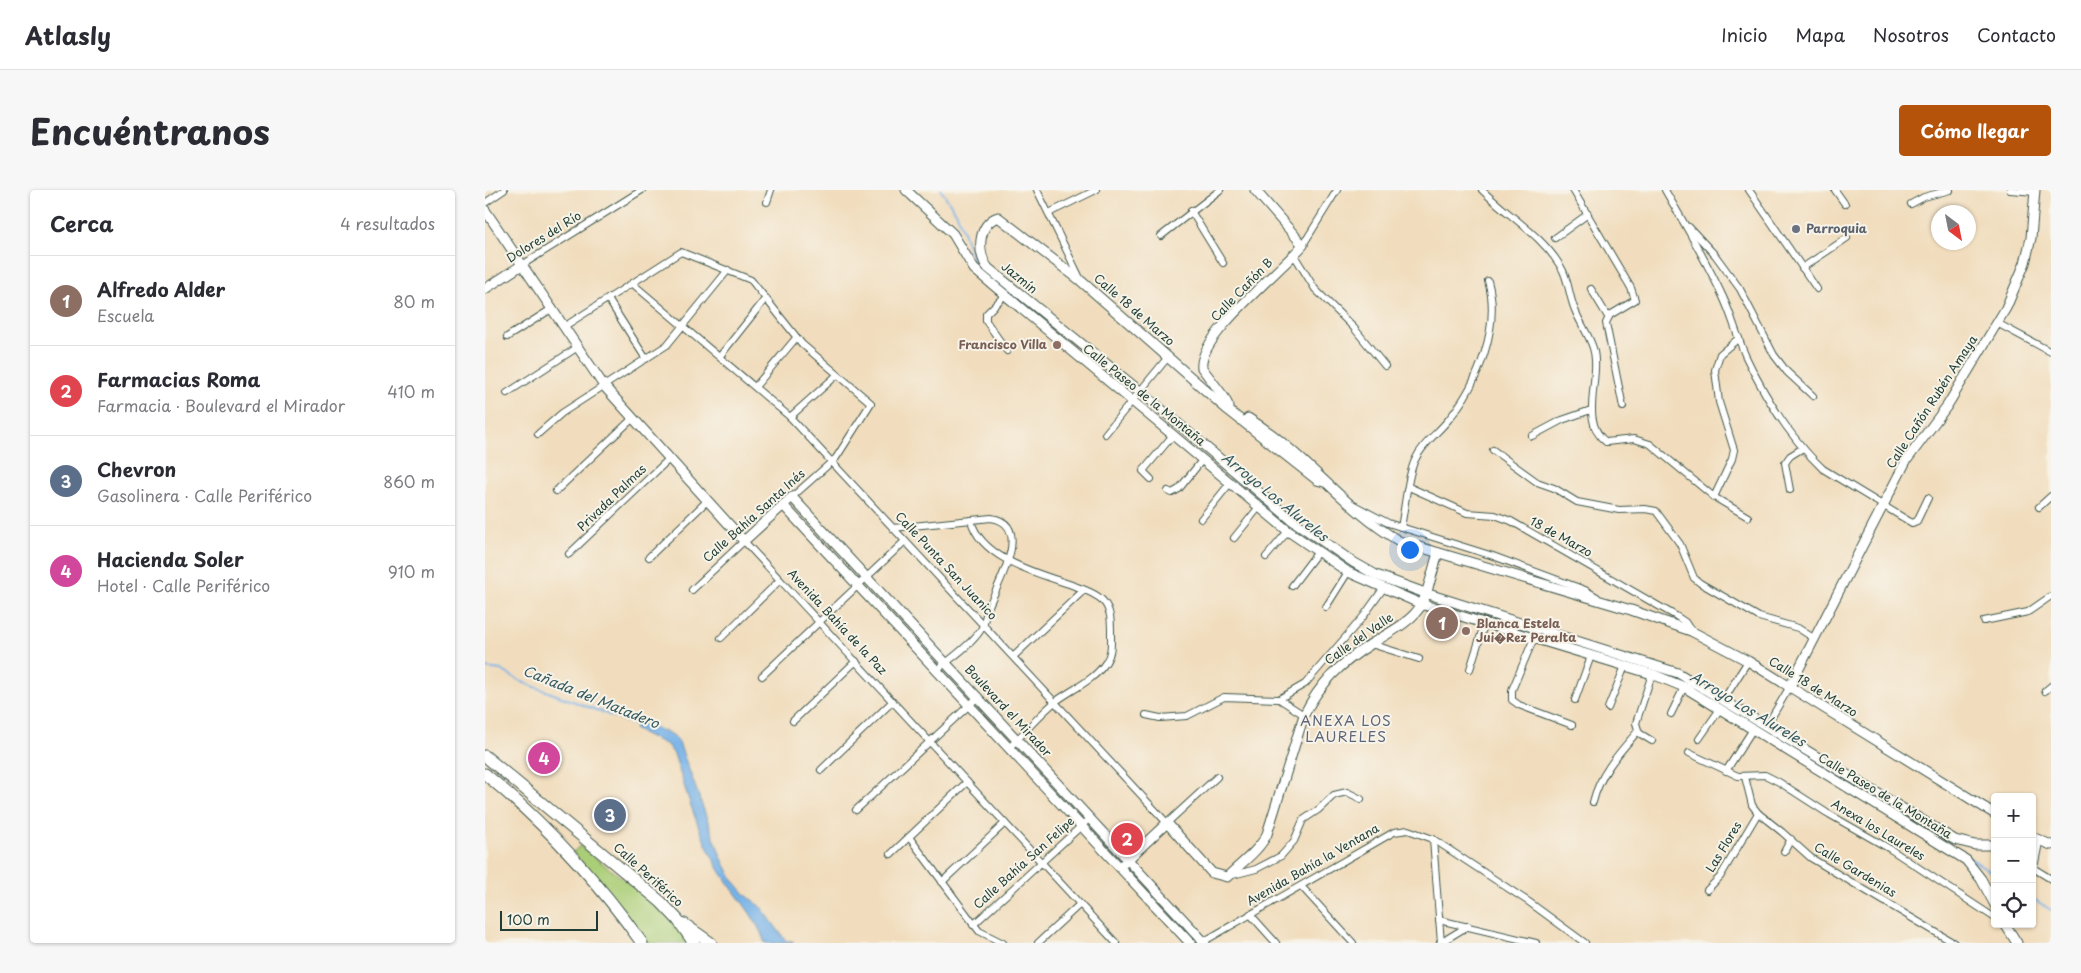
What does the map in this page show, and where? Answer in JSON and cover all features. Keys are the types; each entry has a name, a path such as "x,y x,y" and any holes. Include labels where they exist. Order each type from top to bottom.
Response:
{"highway":[{"name":"Calle Periférico","path":"485,756 661,902 678,920 694,943"},
{"path":"485,774 513,798 565,850 623,917 641,943"},
{"path":"565,850 579,833"},
{"path":"678,920 711,943"}],"main road":[{"name":"Calle Paseo de la Montaña","path":"906,190 953,234 974,269 1004,296 1317,539 1376,575 1423,598 1485,622 1652,674 1684,686 1965,860 1981,879 1991,898"},
{"path":"1255,190 1303,245"},
{"name":"Calle Cañón Rubén Amaya","path":"1789,688 1906,461 1947,406 1997,323 2025,263 2031,238 2035,191"},
{"name":"Avenida Bahía de la Paz","path":"485,210 604,386 744,540"},
{"name":"Jazmín","path":"1081,281 1051,260 1002,219 998,217 993,219 987,226 980,250 983,262 988,268 1136,397"},
{"name":"Calle Cañón B","path":"1227,407 1202,368 1204,352 1209,342 1228,321 1303,245"},
{"name":"Dolores del Río","path":"485,288 522,265"},
{"name":"Calle 18 de Marzo","path":"1081,281 1227,407 1261,425 1320,475 1324,482 1373,525 1399,541 1691,631 1748,661 1991,812"},
{"name":"Calle Paseo de la Montaña","path":"1136,397 1173,435 1288,531 1317,553 1348,572 1383,589 1423,598 1657,665 1687,677 1955,840 1975,845 1991,845"},
{"name":"Calle Bahía Santa Inés","path":"744,540 792,497"},
{"name":"Boulevard el Mirador","path":"792,497 1203,942"},
{"name":"Boulevard el Mirador","path":"783,505 1190,943"},
{"name":"Calle del Valle","path":"1227,876 1263,842 1304,715 1329,676 1371,644 1405,623 1423,598 1438,553"},
{"path":"1120,867 1167,823"},
{"name":"Calle Punta San Juanico","path":"1167,823 1212,873 1227,876"},
{"path":"2036,840 2051,845"},
{"path":"2008,928 2017,943"}],"street":[{"path":"485,203 504,190"},
{"name":"Dolores del Río","path":"522,265 642,190"},
{"path":"767,202 771,190"},
{"name":"Calle 18 de Marzo","path":"1037,190 1081,281"},
{"path":"1049,213 1096,190"},
{"path":"1161,236 1220,190"},
{"name":"Calle Cañón B","path":"1303,245 1337,190"},
{"path":"1482,190 1539,241 1562,268 1574,308 1588,334 1595,354 1596,378 1591,410 1597,434 1606,442 1634,439 1650,444 1714,497 1748,517"},
{"path":"1573,190 1631,288 1635,300 1608,317 1606,323 1623,407"},
{"path":"1665,190 1686,225 1721,294 1739,338 1763,388 1803,448 1823,469 1915,523 1928,498"},
{"path":"1749,190 1817,289"},
{"path":"1835,190 1845,204"},
{"path":"1911,204 1923,197 1950,190"},
{"path":"2010,190 2035,191"},
{"path":"1191,212 1223,262"},
{"path":"1555,238 1588,214"},
{"path":"1686,225 1715,255 1739,290 1774,355 1787,372 1813,396"},
{"path":"1802,268 1847,238"},
{"path":"565,326 633,284 677,253 684,252 751,280 796,338 837,375 790,417"},
{"path":"1294,255 1315,289 1353,328 1372,353 1385,366"},
{"path":"538,434 562,413 667,345 728,270"},
{"path":"1401,527 1415,459 1458,409 1477,375 1483,358 1493,303 1488,281"},
{"name":"Calle Punta San Juanico","path":"633,284 790,417 1014,656 1167,823"},
{"path":"1591,290 1608,317"},
{"path":"1004,296 986,314 986,320 1007,351"},
{"path":"719,356 766,298"},
{"path":"608,299 646,359"},
{"path":"507,337 553,308"},
{"path":"1997,323 2051,352"},
{"path":"755,387 796,338"},
{"path":"1714,497 1732,459 1734,450 1719,402 1715,370 1720,354 1739,338"},
{"path":"507,393 578,347"},
{"path":"1105,434 1168,357"},
{"name":"Calle Bahía Santa Inés","path":"792,497 833,462 871,403 837,375"},
{"path":"1532,436 1562,420 1591,410"},
{"path":"556,491 632,419"},
{"path":"1151,479 1143,471 1173,435"},
{"path":"1790,490 1785,464 1790,456 1803,448"},
{"path":"1493,450 1537,482 1554,488 1577,502 1619,510 1645,509 1655,511 1680,544 1693,578 1759,617 1798,628 1815,639"},
{"name":"Privada Palmas","path":"569,554 669,459"},
{"path":"1168,491 1176,492 1203,459"},
{"path":"1201,519 1231,482"},
{"name":"18 de Marzo","path":"1409,487 1467,513 1495,515 1511,521 1676,616 1685,622 1691,631"},
{"path":"2039,507 2051,496"},
{"path":"649,557 707,501"},
{"name":"Calle 18 de Marzo","path":"1351,504 1359,506 1388,523 1493,556 1585,590 1608,604"},
{"path":"1234,538 1259,507"},
{"path":"893,528 991,518 1004,522 1011,531 1012,540 1008,559 980,632 937,670"},
{"path":"971,520 977,535 995,552 1040,574 1084,590 1102,599 1109,610 1111,619 1110,654 1106,662 1093,676 1055,702 1009,748"},
{"path":"1266,556 1288,531"},
{"name":"Calle Bahía Santa Inés","path":"692,590 744,540"},
{"name":"Avenida Bahía de la Paz","path":"744,540 1116,943"},
{"path":"762,676 905,541"},
{"path":"1292,586 1317,553"},
{"path":"1326,606 1348,572"},
{"path":"721,638 780,580"},
{"path":"1279,699 1305,684 1363,617 1383,589"},
{"path":"1014,656 1084,590"},
{"path":"1984,621 2028,612 2051,596"},
{"path":"1470,669 1485,622"},
{"path":"1534,638 1512,690 1512,700 1519,706 1572,725"},
{"path":"1371,644 1419,659"},
{"path":"1575,700 1591,656"},
{"path":"793,721 856,661"},
{"path":"1724,699 1748,661"},
{"path":"1608,708 1625,666"},
{"path":"1652,674 1638,712 1636,723 1638,731 1652,741"},
{"path":"1671,714 1684,686"},
{"path":"2045,691 2051,686"},
{"name":"Calle Cañón Rubén Amaya","path":"1767,725 1789,688"},
{"path":"856,810 978,697"},
{"path":"1146,715 1160,718 1187,716 1225,697 1279,699 1304,715"},
{"path":"821,770 893,701"},
{"path":"1699,739 1720,710"},
{"path":"1726,771 1753,729"},
{"path":"1593,802 1597,786 1607,769 1638,731"},
{"name":"Anexa los Laureles","path":"1689,753 1726,771 1745,777 1765,775 1779,782 1827,813 1898,854 1991,915"},
{"path":"1167,823 1217,776"},
{"name":"Calle Gardenias","path":"1745,777 1752,806 1811,858 1954,943"},
{"path":"891,854 967,782"},
{"path":"1227,876 1256,869 1281,856 1294,841 1303,820 1318,810 1333,795 1347,792 1361,799"},
{"name":"Las Flores","path":"1707,890 1720,877 1758,813"},
{"name":"Calle Bahía San Felipe","path":"973,924 1090,818"},
{"path":"942,882 1005,823"},
{"name":"Avenida Bahía la Ventana","path":"1203,942 1394,832 1408,830 1433,839 1529,902 1585,943"},
{"path":"909,837 973,924 988,937 1003,943"},
{"path":"1433,839 1440,943 1468,926"},
{"path":"1784,852 1791,839"},
{"path":"2036,871 2051,879"},
{"path":"1301,886 1353,943"},
{"path":"1038,943 1079,904"},
{"path":"1249,914 1276,943"},
{"path":"1439,920 1536,943"}],"green space":[{"path":"580,846 666,912 688,943 648,943 573,852"}],"water":[{"path":"638,721 673,735 678,740 722,859 733,880 746,895 762,908 786,941 793,941 793,943 765,943 756,922 725,878 705,842 693,813 674,754 667,745 634,729"}],"waterway":[{"name":"Arroyo Los Alureles","path":"941,190 957,214 973,260 981,269"},
{"name":"Arroyo Los Alureles","path":"1223,471 1311,542"},
{"name":"Arroyo Los Alureles","path":"1327,553 1369,576"},
{"name":"Arroyo Los Alureles","path":"1391,586 1422,597"},
{"name":"Arroyo Los Alureles","path":"1427,599 1539,634"},
{"name":"Cañada del Matadero","path":"485,668 501,670 522,682 636,725"},
{"name":"Arroyo Los Alureles","path":"1663,673 1679,679"},
{"name":"Arroyo Los Alureles","path":"1745,719 1877,801"},
{"name":"Arroyo Los Alureles","path":"1968,857 1991,871"},
{"name":"Arroyo Los Alureles","path":"2036,901 2051,910"}],"place":[{"name":"Parroquia","path":"1796,229"},
{"name":"Francisco Villa","path":"1057,345"},
{"name":"Alfredo Alder","path":"1442,623"},
{"name":"Blanca Estela Jui�Rez Peralta","path":"1466,631"},
{"name":"Hacienda Soler","path":"544,758"},
{"name":"Chevron","path":"610,815"},
{"name":"Farmacias Roma","path":"1127,839"}],"district":[{"name":"ANEXA LOS LAURELES","path":"1346,730"}]}
